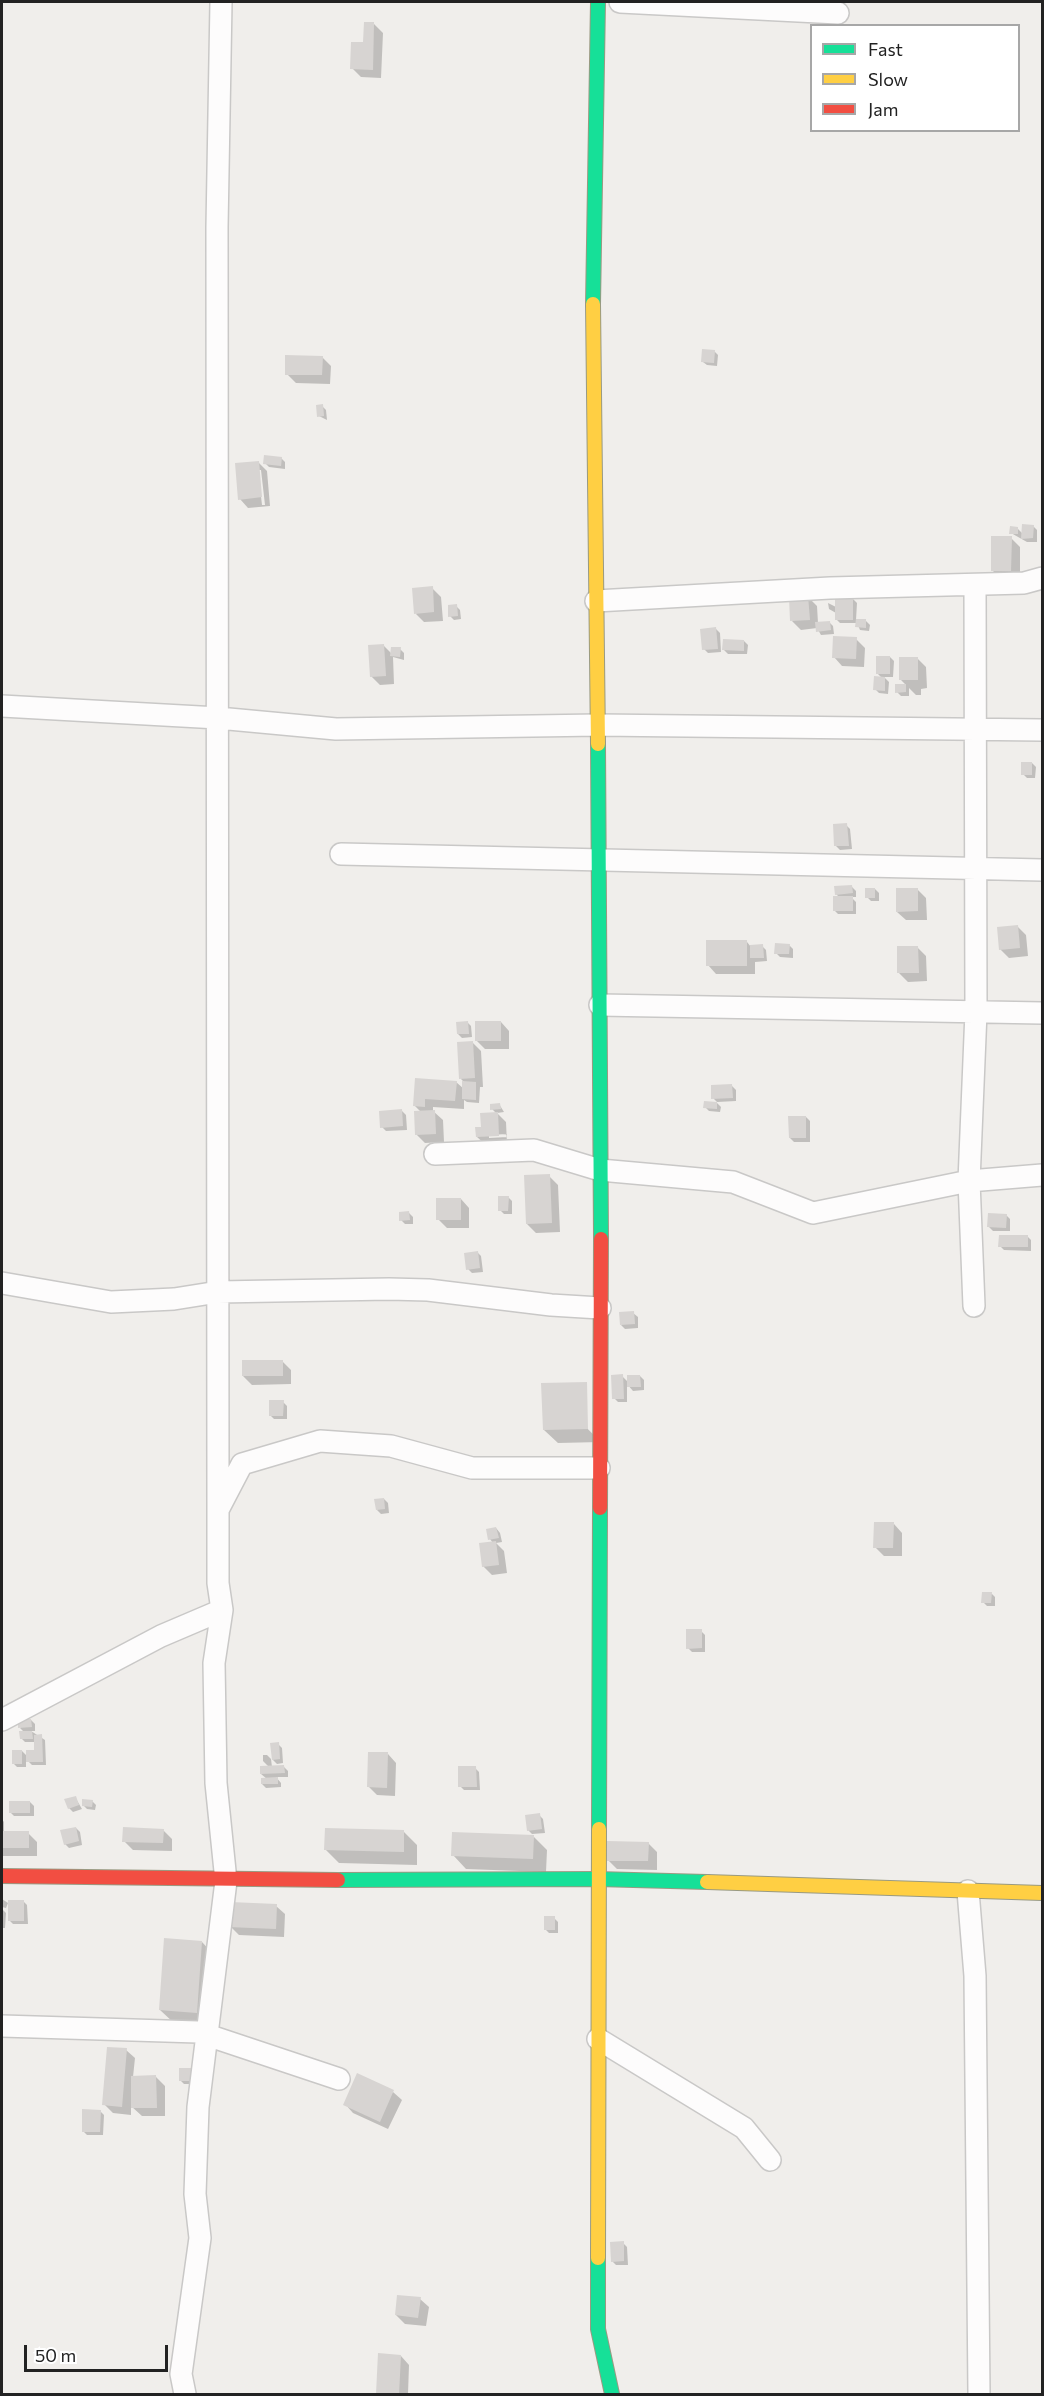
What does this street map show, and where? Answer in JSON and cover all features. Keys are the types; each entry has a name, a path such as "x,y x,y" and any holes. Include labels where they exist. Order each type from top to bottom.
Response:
{"street":[{"path":"185,2394 181,2374 200,2238 195,2194 198,2107 205,2034 226,1881 216,1783 214,1674 222,1610 218,1583 217,227 221,2"},
{"path":"598,2 592,252 600,1005 598,2329 612,2394"},
{"path":"620,2 838,13"},
{"path":"596,601 830,588 1024,583 1042,578"},
{"path":"974,1306 969,1180 976,1012 975,585"},
{"path":"2,706 218,718 336,729 598,725 1042,730"},
{"path":"341,854 1042,870"},
{"path":"600,1005 1042,1013"},
{"path":"435,1154 534,1150 600,1170 733,1182 813,1213 969,1180 1042,1174"},
{"path":"2,1283 111,1302 174,1299 218,1292 428,1290 551,1305 600,1308"},
{"path":"218,1510 242,1464 320,1441 392,1446 472,1468 599,1468"},
{"path":"2,1720 161,1636 222,1610"},
{"path":"2,1876 226,1881 597,1879 1042,1893"},
{"path":"968,1891 975,1976 979,2394"},
{"path":"2,2026 205,2034 339,2079"},
{"path":"598,2039 744,2128 770,2160"}],"building":[{"path":"364,22 374,22 373,70 350,69 351,42 363,42"},
{"path":"702,349 715,350 714,363 701,362"},
{"path":"285,355 323,356 322,375 285,375"},
{"path":"323,404 324,416 317,417 316,405"},
{"path":"264,455 282,457 281,466 263,464"},
{"path":"259,461 262,497 238,500 235,463"},
{"path":"1022,524 1034,525 1033,538 1021,539"},
{"path":"1010,526 1018,527 1018,534 1009,534"},
{"path":"991,536 1012,536 1011,571 991,571"},
{"path":"433,586 434,612 414,614 412,588"},
{"path":"808,596 810,620 790,621 789,597"},
{"path":"835,598 853,598 853,620 835,620"},
{"path":"457,604 458,616 448,617 448,605"},
{"path":"856,619 866,619 866,628 855,627"},
{"path":"830,621 831,630 816,632 815,622"},
{"path":"716,627 718,649 702,650 700,629"},
{"path":"833,636 857,637 856,659 832,658"},
{"path":"723,639 744,640 744,651 722,650"},
{"path":"384,644 386,676 370,677 368,645"},
{"path":"391,647 401,647 400,657 390,656"},
{"path":"876,656 890,656 890,674 876,674"},
{"path":"899,657 918,657 918,680 899,680"},
{"path":"874,676 885,677 885,691 873,690"},
{"path":"895,684 906,684 906,692 895,693"},
{"path":"1021,762 1032,762 1032,775 1021,775"},
{"path":"847,823 849,846 834,846 833,824"},
{"path":"852,885 853,893 835,895 834,886"},
{"path":"865,888 875,888 875,898 865,898"},
{"path":"896,888 918,888 918,911 896,912"},
{"path":"833,896 853,896 853,911 833,911"},
{"path":"1018,925 1020,948 999,950 997,927"},
{"path":"706,940 747,940 747,966 706,966"},
{"path":"775,943 790,944 789,954 774,954"},
{"path":"763,944 764,958 750,958 750,945"},
{"path":"897,946 918,946 919,973 897,973"},
{"path":"468,1021 469,1034 457,1034 456,1022"},
{"path":"475,1021 501,1021 501,1041 475,1041"},
{"path":"473,1041 475,1078 459,1079 457,1042"},
{"path":"415,1078 457,1081 455,1101 425,1099 425,1107 413,1106"},
{"path":"462,1081 476,1082 476,1100 462,1099"},
{"path":"732,1084 733,1098 711,1099 711,1085"},
{"path":"704,1101 717,1102 717,1109 703,1108"},
{"path":"500,1103 501,1109 490,1110 490,1104"},
{"path":"402,1109 403,1126 380,1128 379,1111"},
{"path":"435,1110 436,1134 415,1135 414,1111"},
{"path":"498,1112 499,1136 476,1137 475,1127 481,1127 480,1113"},
{"path":"788,1116 806,1116 806,1138 789,1138"},
{"path":"550,1174 552,1223 526,1224 524,1175"},
{"path":"498,1196 509,1196 508,1211 498,1211"},
{"path":"436,1198 461,1198 461,1220 436,1220"},
{"path":"409,1211 410,1220 399,1221 399,1212"},
{"path":"988,1213 1007,1214 1006,1228 987,1227"},
{"path":"999,1235 1028,1235 1028,1247 998,1247"},
{"path":"478,1251 480,1268 466,1270 464,1253"},
{"path":"634,1311 635,1324 620,1325 619,1312"},
{"path":"242,1360 283,1360 283,1376 242,1376"},
{"path":"623,1374 624,1399 612,1399 611,1375"},
{"path":"627,1375 640,1375 641,1387 627,1387"},
{"path":"587,1382 588,1429 543,1430 541,1383"},
{"path":"269,1400 284,1400 283,1416 269,1416"},
{"path":"384,1498 385,1509 376,1510 374,1499"},
{"path":"874,1522 894,1522 893,1548 873,1548"},
{"path":"496,1527 499,1538 488,1540 486,1529"},
{"path":"496,1541 499,1565 482,1567 479,1543"},
{"path":"982,1592 992,1592 991,1603 981,1603"},
{"path":"686,1629 702,1629 702,1648 686,1649"},
{"path":"18,1719 31,1719 32,1727 18,1728"},
{"path":"19,1731 32,1731 33,1739 20,1739"},
{"path":"42,1734 43,1762 26,1762 26,1750 34,1750 34,1735"},
{"path":"279,1742 280,1759 272,1760 270,1743"},
{"path":"12,1750 22,1750 22,1764 12,1764"},
{"path":"368,1752 388,1752 387,1788 367,1787"},
{"path":"284,1765 285,1773 260,1774 260,1766"},
{"path":"458,1766 476,1766 477,1787 458,1787"},
{"path":"278,1777 278,1784 261,1784 261,1778"},
{"path":"76,1796 79,1805 68,1809 64,1799"},
{"path":"82,1799 93,1800 92,1807 82,1806"},
{"path":"9,1801 30,1801 30,1813 9,1813"},
{"path":"540,1813 542,1829 527,1831 525,1815"},
{"path":"76,1827 79,1841 64,1845 60,1830"},
{"path":"123,1827 164,1829 163,1843 122,1842"},
{"path":"325,1828 404,1830 404,1852 324,1850"},
{"path":"2,1831 29,1831 29,1848 2,1848"},
{"path":"452,1832 534,1835 533,1859 451,1856"},
{"path":"607,1841 649,1842 648,1861 607,1861"},
{"path":"8,1900 24,1900 24,1921 8,1921"},
{"path":"230,1902 277,1904 276,1929 229,1927"},
{"path":"544,1916 555,1916 555,1930 544,1930"},
{"path":"164,1938 202,1941 197,2013 159,2010"},
{"path":"107,2047 127,2048 122,2107 102,2105"},
{"path":"179,2068 191,2068 191,2081 179,2081"},
{"path":"357,2073 394,2090 380,2122 343,2105"},
{"path":"156,2075 157,2108 131,2108 131,2076"},
{"path":"82,2109 101,2110 100,2132 82,2132"},
{"path":"624,2241 624,2261 611,2262 610,2242"},
{"path":"397,2295 421,2297 418,2318 395,2315"},
{"path":"378,2353 401,2355 399,2394 376,2394"}],"traffic: fast":[{"path":"593,304 598,2"},
{"path":"598,744 601,1239"},
{"path":"599,1829 600,1508"},
{"path":"338,1880 597,1879 707,1882"},
{"path":"598,2258 598,2329 612,2394"}],"traffic: slow":[{"path":"593,304 598,744"},
{"path":"598,2258 599,1829"},
{"path":"707,1882 1042,1893"}],"traffic: jam":[{"path":"600,1508 601,1239"},
{"path":"2,1876 338,1880"}]}
